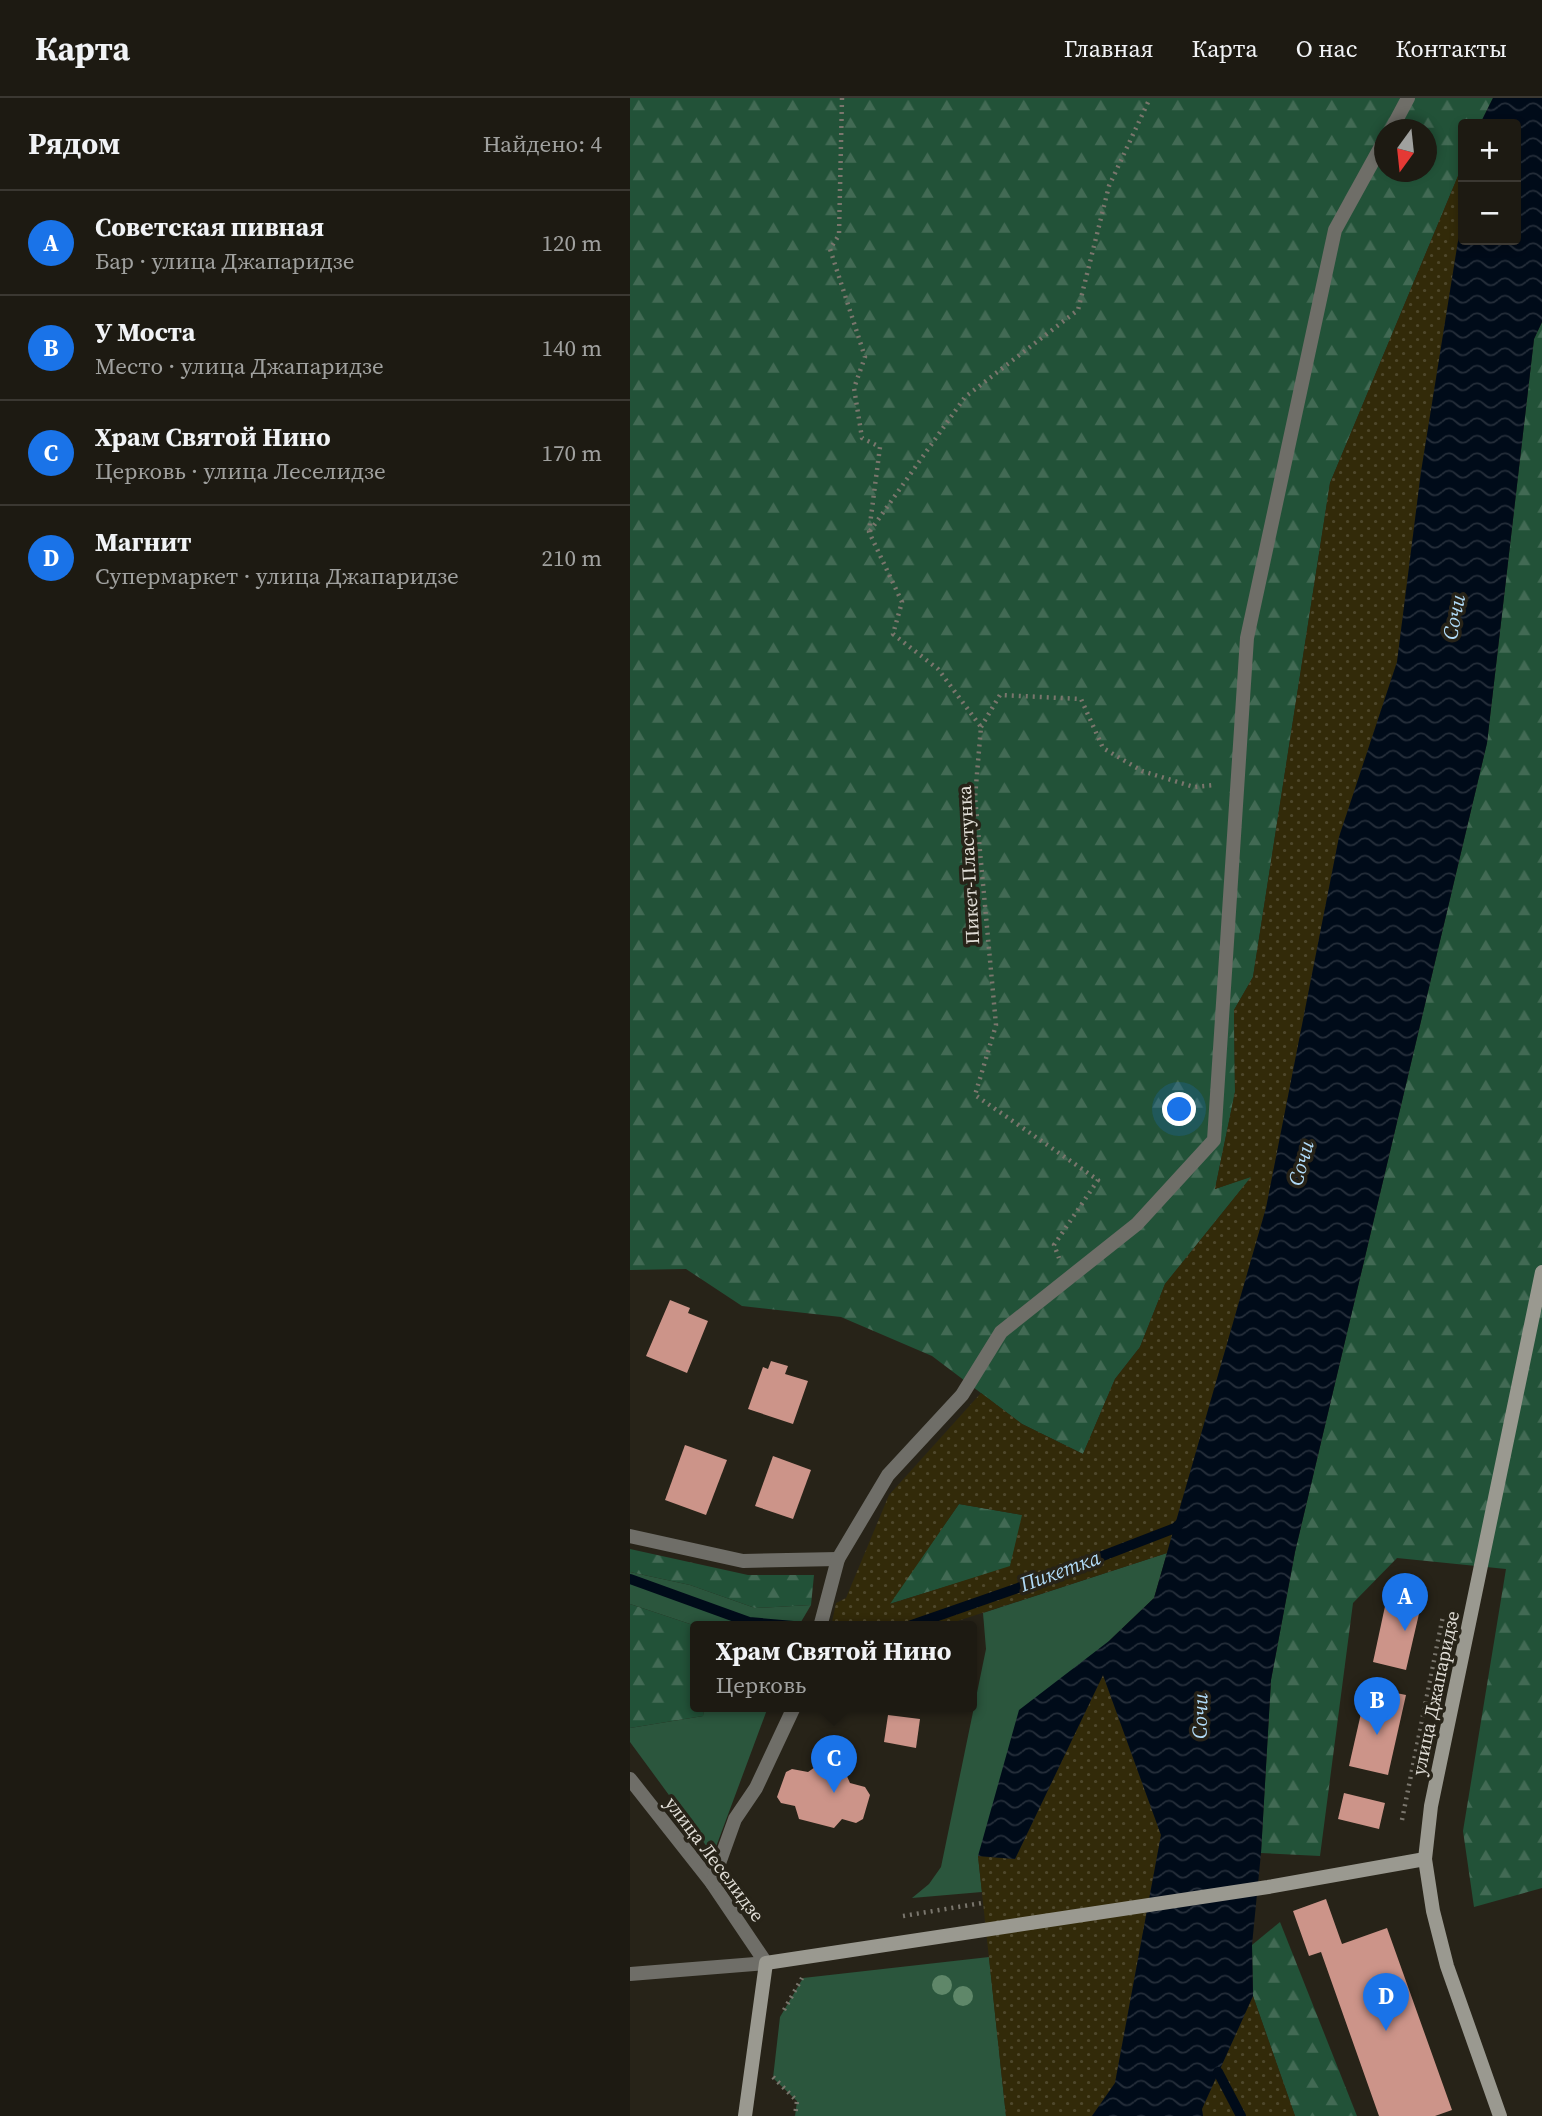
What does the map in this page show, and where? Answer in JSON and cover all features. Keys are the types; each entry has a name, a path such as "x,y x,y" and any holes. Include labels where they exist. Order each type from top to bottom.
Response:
{"street":[{"path":"1397,119 1408,98"},
{"path":"822,1621 838,1559 888,1475 962,1395 1000,1332 1137,1224 1214,1140 1247,639 1335,230 1374,159"},
{"name":"улица Джапаридзе","path":"1500,2116 1447,1966 1425,1859 1431,1806 1542,1272"},
{"path":"630,1536 743,1561 838,1559"},
{"path":"712,1883 735,1819 756,1788 792,1712"},
{"name":"улица Леселидзе","path":"630,1779 712,1883 766,1963"},
{"path":"630,1974 766,1963 1269,1887 1425,1859"},
{"path":"745,2116 766,1963"}],"path":[{"path":"842,98 839,234 830,249 865,357 854,388 862,438 880,447 870,532 902,602 893,634 938,668 981,727 1000,695 1081,699 1103,748 1142,771 1194,788 1237,783"},
{"path":"870,532 965,397 1078,310 1109,186 1150,98"},
{"name":"Пикет-Пластунка","path":"981,727 975,797 996,1025 975,1095 1098,1180 1054,1245 1065,1280"},
{"path":"1402,1820 1443,1616"},
{"path":"903,1916 982,1903"},
{"path":"780,2017 803,1978"},
{"path":"775,2066 773,2078 797,2101 795,2116"}],"green space":[{"path":"630,98 1493,98 1482,119 1458,119 1458,176 1330,483 1253,977 1234,1010 1235,1092 1215,1189 1252,1176 1165,1284 1140,1347 1115,1379 1083,1454 1022,1424 932,1356 841,1317 742,1306 686,1269 630,1270"},
{"path":"1542,322 1542,1888 1474,1907 1463,1831 1506,1569 1397,1558 1353,1603 1320,1856 1261,1853 1271,1680 1295,1552 1487,743 1534,339"},
{"path":"959,1504 1023,1515 1010,1567 889,1604"},
{"path":"630,1549 748,1575 814,1575 811,1605 755,1608 690,1585 630,1572"},
{"path":"1167,1553 1154,1598 1109,1641 978,1856 982,1892 912,1898 929,1884 941,1867 973,1712 977,1712 977,1693 986,1649 983,1613"},
{"path":"630,1572 690,1585 755,1608 811,1605 802,1621 690,1621 690,1624 630,1604"},
{"path":"630,1604 690,1624 690,1712 703,1712 703,1716 630,1728"},
{"path":"703,1712 766,1712 713,1855 630,1742 630,1728 703,1716"},
{"path":"1280,1922 1357,2116 1295,2116 1253,1996 1252,1945"},
{"path":"989,1957 1006,2116 795,2116 797,2101 773,2078 780,2017 803,1978"}],"sand":[{"path":"1458,176 1458,241 1421,472 1397,662 1339,837 1266,1208 1167,1553 957,1621 832,1621 836,1603 846,1598 889,1495 981,1393 1022,1424 1083,1454 1115,1379 1140,1347 1165,1284 1251,1177 1215,1189 1235,1092 1234,1010 1253,977 1330,483","holes":["959,1504 1022,1515 1010,1566 890,1604"]},
{"path":"1103,1675 1161,1835 1115,2083 1092,2116 1006,2116 978,1856 1015,1859"},
{"path":"1253,1996 1295,2116 1203,2116 1202,2109"}],"water":[{"name":"Сочи","path":"1493,98 1542,98 1542,322 1534,339 1487,743 1295,1552 1271,1680 1261,1853 1252,1945 1253,1996 1202,2109 1203,2116 1092,2116 1115,2083 1161,1835 1103,1675 1015,1859 978,1856 1019,1710 1109,1641 1154,1598 1266,1208 1339,837 1397,662 1421,472 1458,241 1458,245 1521,245 1521,119 1482,119"}],"building":[{"path":"670,1300 690,1308 688,1313 708,1321 687,1373 646,1356"},
{"path":"771,1361 788,1366 785,1374 808,1381 793,1424 748,1409 763,1367 768,1369"},
{"path":"685,1445 727,1460 706,1515 665,1500"},
{"path":"773,1456 811,1470 793,1519 755,1506"},
{"path":"1387,1597 1421,1605 1406,1670 1373,1662"},
{"path":"1367,1687 1406,1695 1388,1775 1349,1766"},
{"path":"888,1715 920,1719 916,1748 884,1742"},
{"path":"818,1765 846,1774 850,1783 865,1787 870,1795 863,1819 856,1823 842,1819 834,1828 799,1819 795,1806 781,1803 777,1797 786,1772 792,1769 808,1772"},
{"path":"1344,1793 1385,1803 1379,1829 1338,1819"},
{"path":"1326,1899 1342,1944 1387,1928 1452,2110 1435,2116 1379,2116 1321,1952 1309,1956 1293,1911"}],"waterway":[{"name":"Пикетка","path":"923,1621 1035,1582 1175,1528 1183,1521"},
{"name":"Пикетка","path":"630,1579 746,1621"},
{"path":"1218,2072 1241,2116"}],"place":[{"name":"Советская пивная","path":"1405,1631"},
{"name":"У Моста","path":"1377,1735"},
{"name":"Храм Святой Нино","path":"834,1793"},
{"name":"Магнит","path":"1386,2031"}]}
